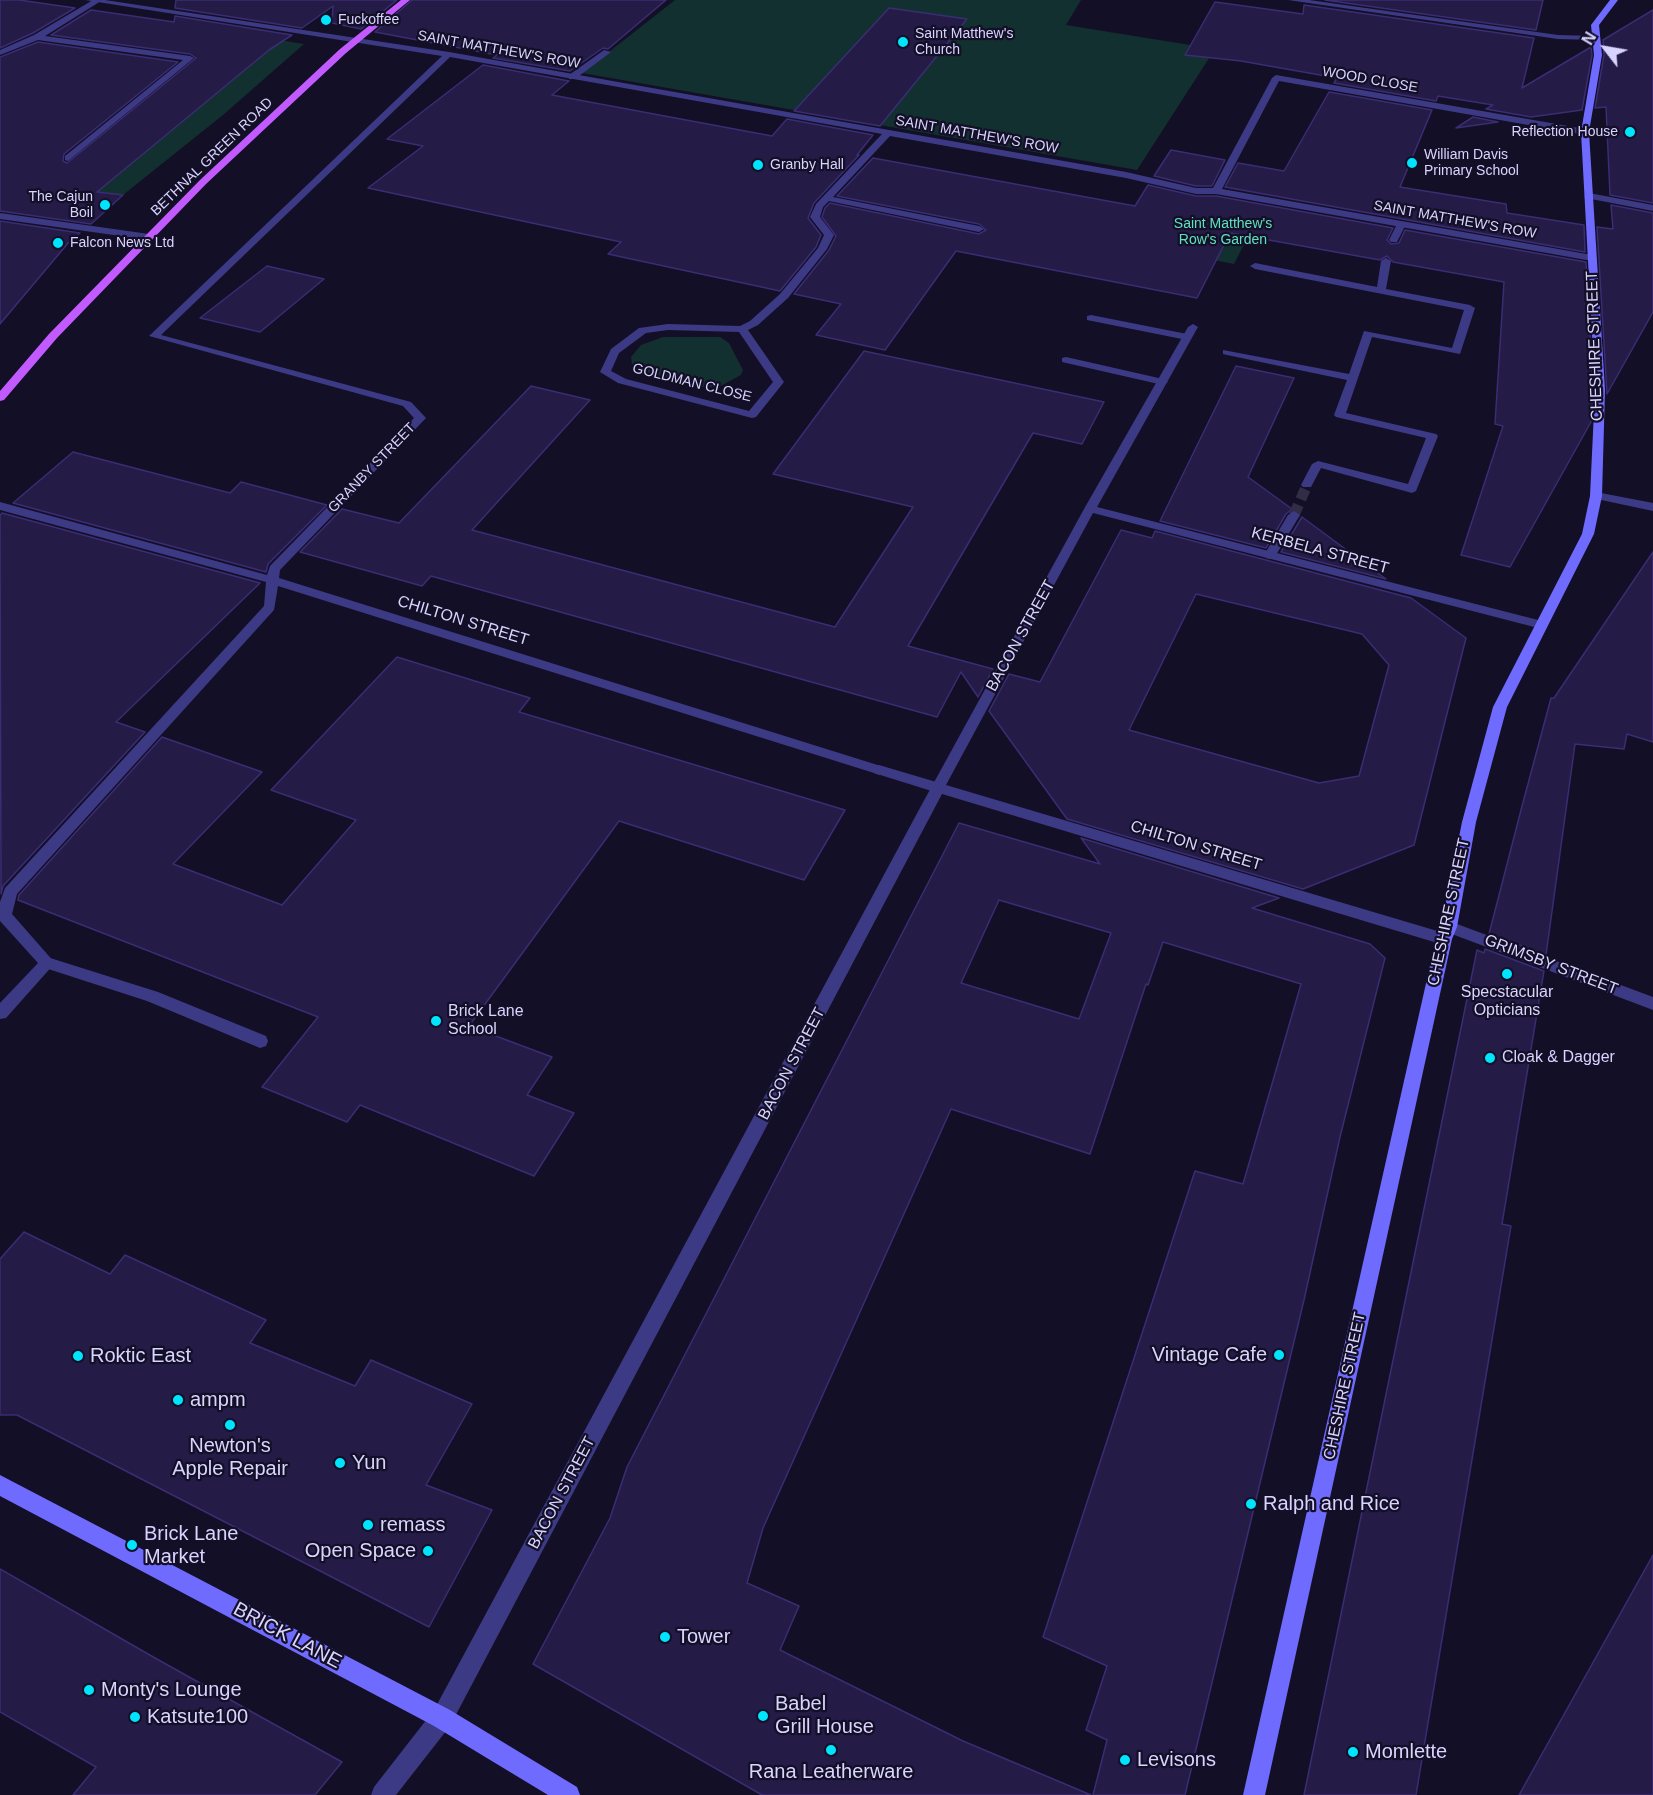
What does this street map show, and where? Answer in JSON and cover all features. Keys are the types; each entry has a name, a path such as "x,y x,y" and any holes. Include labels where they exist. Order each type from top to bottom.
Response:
{"main road":[{"name":"BETHNAL GREEN ROAD","path":"0,398 53,336 203,182 358,39 406,0"},
{"path":"1595,38 1595,25 1614,0"},
{"name":"CHESHIRE STREET","path":"1254,1795 1469,822 1500,707 1588,534 1596,496 1600,390 1585,132 1598,56 1595,38"},
{"name":"BRICK LANE","path":"0,1485 442,1718 569,1795"}],"street":[{"path":"1292,0 1558,37 1595,38"},
{"name":"SAINT MATTHEW'S ROW","path":"93,1 449,54 1126,175 1196,191 1216,191 1592,258"},
{"path":"0,53 38,38 93,1"},
{"path":"38,38 190,58 68,158"},
{"path":"572,77 607,52"},
{"name":"GRANBY STREET","path":"47,963 4,915 10,892 270,607 274,569 420,418 407,404 154,336 449,54"},
{"name":"WOOD CLOSE","path":"1216,191 1276,78 1585,132"},
{"path":"742,329 754,323 784,296 822,249 829,235 815,217 819,206 888,133"},
{"path":"1589,196 1653,208"},
{"path":"826,198 979,229"},
{"path":"0,216 149,237"},
{"path":"1394,240 1401,224"},
{"path":"1381,291 1386,261"},
{"path":"1255,266 1470,308 1456,352 1368,333 1340,415 1432,436 1412,489 1318,464 1307,485"},
{"name":"BACON STREET","path":"382,1795 442,1718 938,788 1090,509 1190,332 1090,318"},
{"name":"GOLDMAN CLOSE","path":"668,327 742,329 779,382 752,415 622,381 604,372 615,351 643,330 668,327"},
{"path":"1227,352 1353,378"},
{"path":"1066,360 1163,382"},
{"path":"1596,496 1653,507"},
{"name":"CHILTON STREET","path":"0,506 272,580 938,788 1446,933"},
{"name":"KERBELA STREET","path":"1090,509 1542,625"},
{"path":"1270,555 1294,515"},
{"name":"GRIMSBY STREET","path":"1446,933 1653,1004"},
{"path":"0,1013 47,963 152,996 260,1041"}],"green space":[{"path":"675,0 1081,0 1066,25 1215,49 1137,170 582,73"},
{"path":"260,37 304,44 223,115 123,195 65,188 99,155 137,159 231,82"},
{"name":"Saint Matthew's Row's Garden","path":"1262,210 1234,264 1182,254"},
{"path":"663,337 720,337 729,343 743,370 741,375 719,387 700,387 640,372 632,365 631,357 641,345"}],"building":[{"path":"0,0 19,0 75,8 33,33 0,48"},
{"path":"176,0 397,0 361,29 332,23 333,6 302,28 175,8"},
{"path":"412,0 666,0 608,49 603,48 570,71 493,58 497,55 375,32"},
{"path":"1325,0 1543,0 1536,30"},
{"path":"1215,2 1303,14 1304,5 1534,38 1522,88 1591,47 1592,55 1582,110 1531,117 1486,109 1493,105 1438,96 1436,101 1334,83 1337,78 1241,61 1185,55"},
{"path":"889,8 967,19 880,126 794,111"},
{"path":"91,10 174,22 175,16 292,35 269,50 97,192 123,195 91,224 0,211 0,57 38,42 178,62 64,154 63,161 67,163 196,58 190,54 51,35"},
{"path":"1653,10 1653,203 1610,195 1606,107 1595,108 1604,55 1603,40"},
{"path":"483,65 569,81 552,95 772,136 787,119 873,135 857,155 859,155 814,203 808,218 821,235 816,247 780,291 608,254 621,242 368,188 423,146 387,139"},
{"path":"1329,92 1432,110 1400,187 1506,204 1507,213 1584,225 1585,252 1225,187 1238,163 1284,171"},
{"path":"1473,117 1498,122 1456,128"},
{"path":"1171,150 1225,160 1212,186 1196,186 1154,176"},
{"path":"873,158 1135,206 1148,185 1196,196 1216,196 1393,228 1387,240 1391,244 1399,243 1405,230 1586,262 1593,390 1591,422 1510,567 1461,555 1503,426 1495,424 1504,282 1393,262 1387,256 1380,260 1230,233 1197,298 956,251 885,350 816,335 841,304 794,294 829,250 836,236 822,217 825,208 830,203 979,234 986,230 979,224 837,196"},
{"path":"1611,205 1653,213 1653,312 1607,394 1597,227 1613,229"},
{"path":"0,221 80,233 69,242 0,324"},
{"path":"267,266 324,279 260,332 200,318"},
{"path":"864,351 1104,402 1082,444 1033,433 908,646 993,669 978,697 961,672 937,717 431,576 422,586 300,552 342,509 399,523 531,386 590,400 472,530 835,627 913,507 773,474"},
{"path":"1236,366 1294,378 1248,477 1292,509 1286,514 1266,548 1160,521"},
{"path":"73,452 230,493 241,482 327,505 268,564 266,572 13,503"},
{"path":"2,513 260,583 116,722 145,732 3,886 1,894 0,515"},
{"path":"1302,517 1386,579 1281,552"},
{"path":"1121,530 1152,538 1155,531 1411,598 1466,638 1414,845 1303,889 1067,819 989,711 1009,674 1040,682","holes":["1196,594 1362,634 1389,665 1359,776 1319,783 1129,730"]},
{"path":"1653,552 1653,742 1627,734 1624,749 1575,744 1546,955 1489,934 1521,810 1551,698 1554,698"},
{"path":"397,657 530,698 519,712 845,810 804,880 619,821 469,1026 552,1057 527,1095 574,1113 534,1176 360,1105 347,1122 262,1087 318,1017 18,900 19,895 162,737 262,772 173,864 282,905 356,820 271,790"},
{"path":"959,823 1100,864 1081,838 1279,898 1252,908 1370,944 1385,958 1340,1137 1304,1300 1185,1795 1093,1795 1107,1740 1086,1730 1107,1666 1043,1637 1195,1171 1243,1184 1301,984 1163,942 1148,985 1146,984 1090,1154 951,1109 763,1528 747,1583 799,1606 780,1650 963,1741 1091,1795 762,1795 533,1664 610,1518 627,1467","holes":["999,900 1111,933 1079,1019 961,983"]},
{"path":"1485,949 1544,971 1502,1224 1511,1226 1416,1795 1304,1795 1477,950 1484,953"},
{"path":"24,1232 110,1274 125,1255 266,1320 250,1343 355,1386 371,1360 472,1404 426,1485 492,1510 429,1627 17,1415 0,1415 0,1259"},
{"path":"1653,1555 1653,1795 1519,1795"},
{"path":"0,1569 342,1762 315,1795 73,1795 96,1767 0,1712"}],"tunnel":[{"path":"1294,515 1307,485"}],"place":[{"name":"Fuckoffee","path":"326,20"},
{"name":"Saint Matthew's Church","path":"903,42"},
{"name":"Reflection House","path":"1630,132"},
{"name":"William Davis Primary School","path":"1412,163"},
{"name":"Granby Hall","path":"758,165"},
{"name":"The Cajun Boil","path":"105,205"},
{"name":"Falcon News Ltd","path":"58,243"},
{"name":"Specstacular Opticians","path":"1507,974"},
{"name":"Brick Lane School","path":"436,1021"},
{"name":"Cloak & Dagger","path":"1490,1058"},
{"name":"Vintage Cafe","path":"1279,1355"},
{"name":"Roktic East","path":"78,1356"},
{"name":"ampm","path":"178,1400"},
{"name":"Newton's Apple Repair","path":"230,1425"},
{"name":"Yun","path":"340,1463"},
{"name":"Ralph and Rice","path":"1251,1504"},
{"name":"remass","path":"368,1525"},
{"name":"Brick Lane Market","path":"132,1545"},
{"name":"Open Space","path":"428,1551"},
{"name":"Tower","path":"665,1637"},
{"name":"Monty's Lounge","path":"89,1690"},
{"name":"Babel Grill House","path":"763,1716"},
{"name":"Katsute100","path":"135,1717"},
{"name":"Rana Leatherware","path":"831,1750"},
{"name":"Momlette","path":"1353,1752"},
{"name":"Levisons","path":"1125,1760"}]}
